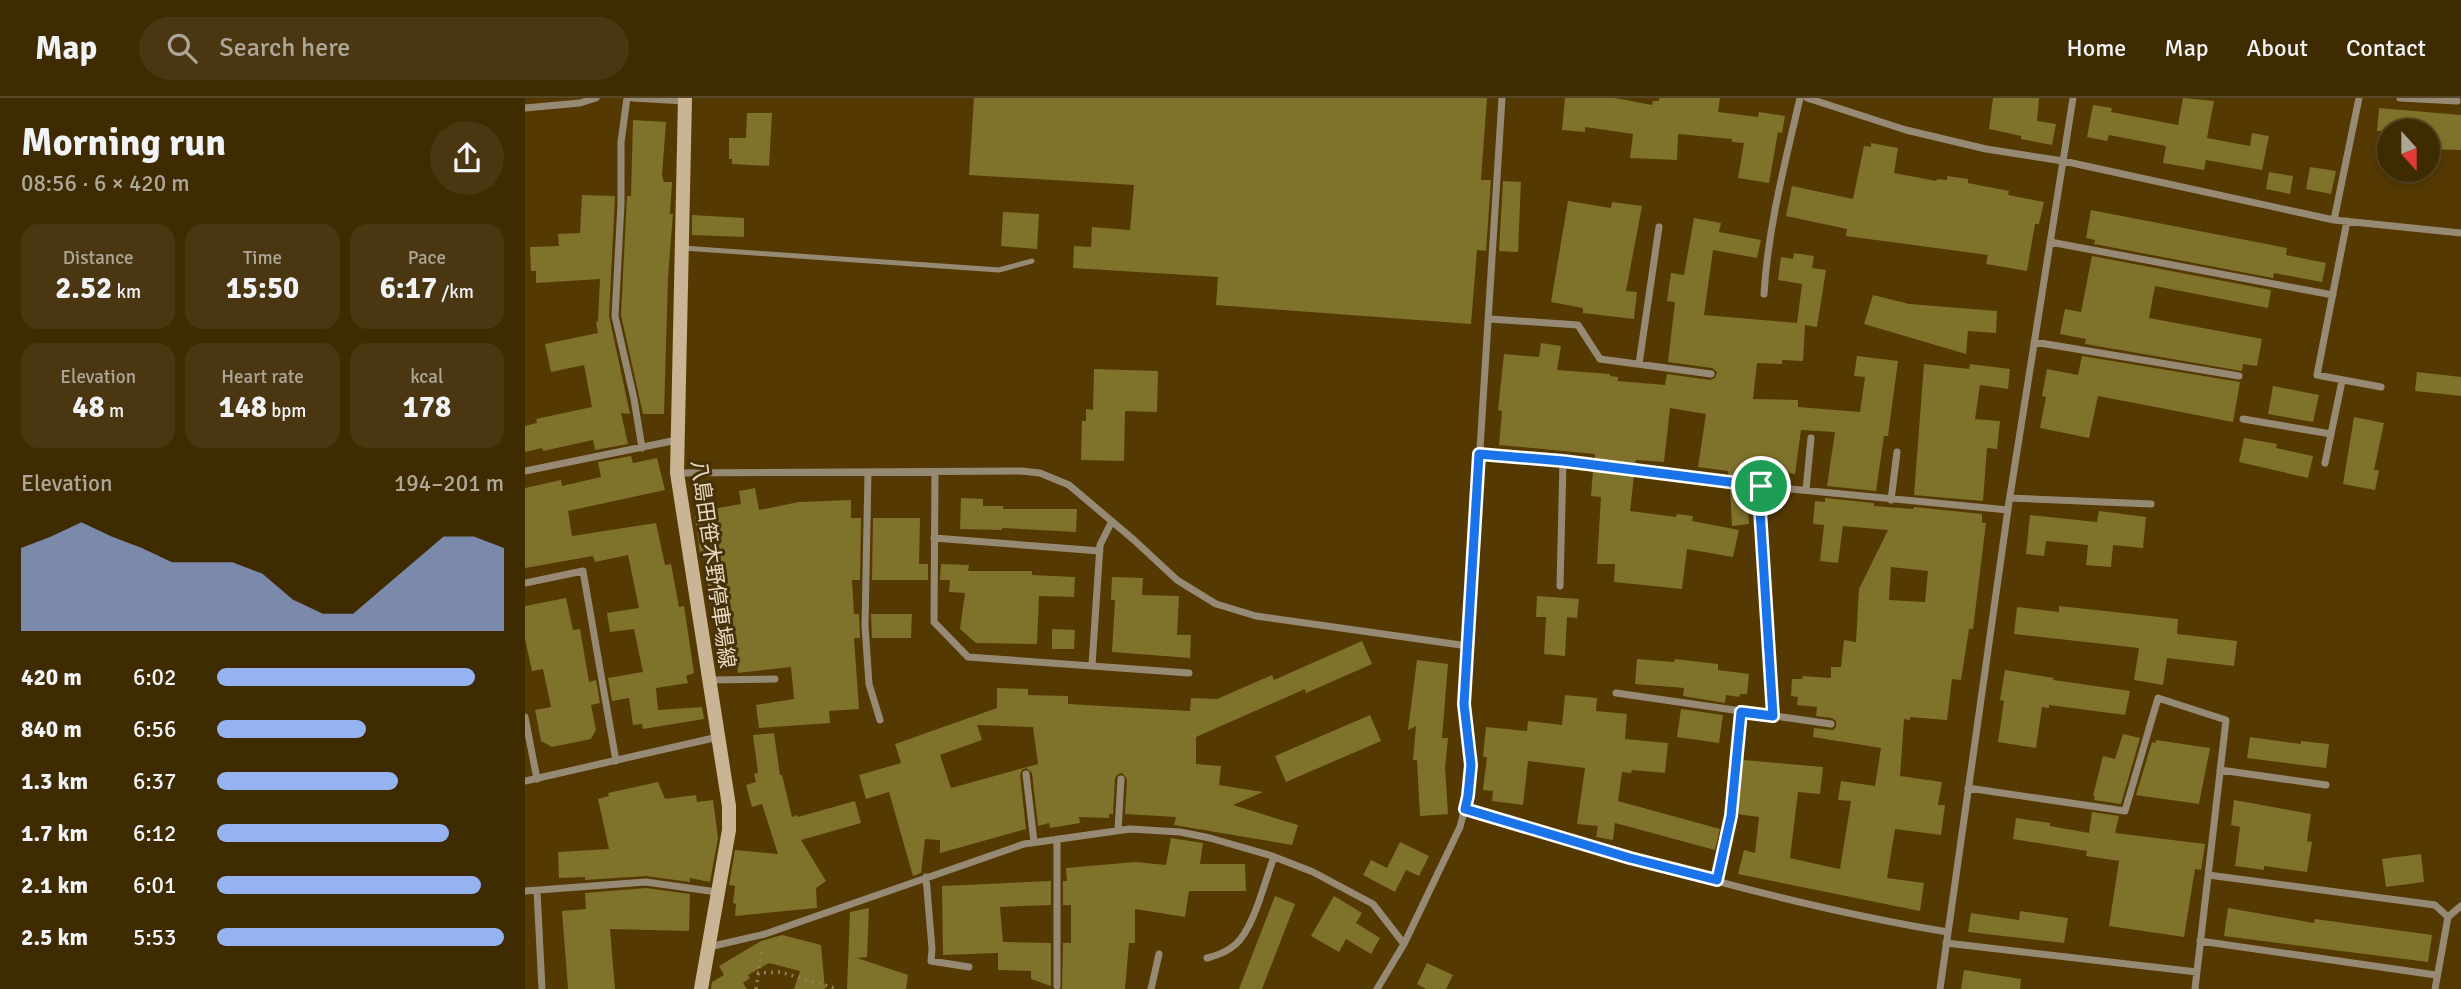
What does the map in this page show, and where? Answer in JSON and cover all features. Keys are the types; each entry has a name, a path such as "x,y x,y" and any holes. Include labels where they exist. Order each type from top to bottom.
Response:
{"main road":[{"name":"八島田笹木野停車場線","path":"685,100 677,473 729,806 729,830 701,989"}],"street":[{"path":"525,107 580,103 596,98"},
{"path":"627,98 621,142 621,204 615,316 630,377 642,448"},
{"path":"632,98 685,100"},
{"path":"1377,989 1405,944 1460,827 1468,796 1471,765 1464,704 1502,98"},
{"path":"1765,294 1766,255 1800,98"},
{"path":"1807,98 1906,130 1986,149 2063,161 2334,220 2461,233"},
{"path":"1940,989 2008,510 2073,98"},
{"path":"2334,220 2359,98"},
{"path":"2400,98 2457,102"},
{"path":"2347,221 2317,374 2381,387"},
{"path":"1639,364 1659,227"},
{"path":"2050,242 2333,295"},
{"path":"1490,318 1578,325 1600,359 1711,374"},
{"path":"2034,342 2239,376"},
{"path":"2325,463 2342,381"},
{"path":"2243,419 2331,434"},
{"path":"1806,490 1811,438"},
{"path":"525,471 677,440"},
{"path":"1892,500 1897,452"},
{"path":"1479,454 1563,461 1892,500 2008,510"},
{"path":"1560,586 1563,461"},
{"path":"868,472 865,626 869,684 880,720"},
{"path":"935,472 934,622 968,657 1189,673"},
{"path":"677,473 1040,473 1069,485 1177,580 1216,604 1256,615 1468,646"},
{"path":"1761,486 1760,510 1773,716"},
{"path":"2010,498 2151,505"},
{"path":"1092,665 1100,545 1112,521"},
{"path":"935,538 1100,551"},
{"path":"525,583 583,571 616,761"},
{"path":"708,680 775,679"},
{"path":"1616,693 1831,724"},
{"path":"1968,788 2125,811 2158,698 2226,720 2195,989"},
{"path":"525,718 537,779"},
{"path":"525,781 719,736"},
{"path":"2220,770 2326,785"},
{"path":"1026,774 1034,842"},
{"path":"1118,830 1121,779"},
{"path":"1465,809 1630,858 1867,919 1948,932"},
{"path":"709,947 765,934 1034,842 1130,829 1180,832 1274,857 1313,872 1373,904 1405,944"},
{"path":"1057,839 1057,986"},
{"path":"1207,958 1224,954 1239,942 1251,920 1274,857"},
{"path":"2208,874 2435,905 2448,917"},
{"path":"926,877 931,961 969,967"},
{"path":"525,891 646,882 718,893"},
{"path":"537,891 541,989"},
{"path":"2435,989 2448,917 2461,906"},
{"path":"2200,941 2436,975"},
{"path":"1946,943 2197,972"},
{"path":"1151,989 1159,954"}],"lane":[{"path":"683,248 999,270 1032,261"}],"path":[{"path":"1717,880 1731,816 1741,712"},
{"path":"756,989 765,934"},
{"path":"758,973 780,972 838,989"}],"building":[{"path":"974,98 1487,98 1481,180 1491,180 1486,251 1477,250 1471,324 1216,305 1218,277 1073,268 1074,246 1091,247 1092,227 1130,230 1134,185 969,175"},
{"path":"1565,98 1615,98 1652,105 1653,101 1659,101 1659,98 1720,98 1718,112 1758,117 1759,112 1785,116 1782,133 1778,132 1769,183 1738,178 1744,143 1732,142 1732,139 1678,134 1677,160 1630,158 1633,134 1585,127 1585,132 1562,130"},
{"path":"1993,98 2039,98 2037,121 2056,124 2052,145 1989,129"},
{"path":"2183,98 2214,101 2207,138 2250,146 2252,133 2269,136 2262,170 2206,160 2204,170 2163,163 2166,146 2109,135 2107,141 2087,137 2093,105 2112,108 2111,112 2178,125"},
{"path":"2379,108 2461,115 2461,150 2440,149 2440,119 2378,119"},
{"path":"747,113 772,113 769,166 732,164 732,159 729,159 729,138 746,138"},
{"path":"633,120 666,122 662,175 664,182 672,182 670,214 673,214 668,277 664,414 643,414 621,315 627,196 631,196"},
{"path":"1871,143 1898,148 1894,173 1936,181 1947,180 1947,176 1968,179 1968,183 2009,191 2008,195 2044,202 2039,224 2035,224 2027,271 1986,264 1988,255 1846,236 1847,229 1786,216 1792,186 1853,199 1864,146 1871,147"},
{"path":"2310,167 2336,171 2331,194 2306,189"},
{"path":"2269,172 2293,176 2290,194 2266,189"},
{"path":"1503,181 1521,182 1518,252 1499,251"},
{"path":"582,195 615,196 609,316 630,414 621,413 628,444 595,450 593,440 543,451 542,448 525,452 525,426 537,423 536,419 592,407 584,365 551,372 545,344 598,333 596,322 600,279 536,283 536,271 531,271 530,247 559,246 558,234 580,233"},
{"path":"1568,201 1611,208 1612,202 1642,206 1626,291 1637,292 1634,319 1583,313 1583,308 1551,302"},
{"path":"2091,210 2287,248 2286,255 2326,263 2322,282 2274,273 2273,278 2094,244 2095,240 2086,238"},
{"path":"1003,212 1039,214 1037,249 1001,246"},
{"path":"692,215 744,218 744,237 692,235"},
{"path":"1694,218 1721,223 1719,232 1761,240 1757,258 1713,250 1704,315 1797,323 1802,284 1778,280 1781,257 1793,259 1794,253 1814,256 1812,268 1826,270 1817,327 1805,325 1803,361 1757,363 1753,399 1798,400 1798,407 1860,412 1865,377 1854,376 1857,356 1898,361 1888,436 1884,436 1876,491 1827,486 1835,432 1801,430 1795,474 1784,472 1784,476 1745,471 1746,478 1729,476 1728,471 1698,467 1706,414 1670,408 1664,462 1636,460 1635,464 1595,459 1595,454 1499,445 1502,411 1498,410 1504,354 1539,357 1541,343 1561,346 1557,370 1610,374 1618,377 1618,381 1665,385 1667,374 1710,380 1715,378 1717,372 1712,368 1668,362 1675,302 1667,301 1671,273 1684,275"},
{"path":"2092,256 2271,290 2268,308 2155,286 2149,318 2262,339 2257,366 2243,364 2242,371 2085,344 2086,339 2060,334 2065,309 2081,312"},
{"path":"1873,295 1909,304 1997,311 1996,333 1968,331 1966,354 1864,324"},
{"path":"2082,356 2240,382 2233,422 2098,396 2089,438 2040,428 2046,397 2042,396 2047,369 2078,375"},
{"path":"1924,364 1969,369 1970,364 2010,369 2008,389 1980,385 1975,419 2000,421 1997,449 1987,448 1983,501 1914,495"},
{"path":"1094,369 1158,371 1157,412 1125,411 1124,461 1081,460 1082,421 1086,421 1086,409 1093,410"},
{"path":"2417,372 2461,377 2461,396 2415,391"},
{"path":"2273,386 2319,395 2313,422 2268,414"},
{"path":"2354,417 2384,423 2374,470 2379,470 2375,490 2343,484"},
{"path":"2244,438 2277,444 2276,448 2313,456 2308,478 2239,462"},
{"path":"631,456 633,463 657,458 665,490 568,511 572,536 656,523 665,565 671,564 679,607 684,606 694,673 686,676 688,683 656,688 658,710 702,707 704,719 643,729 642,724 633,725 629,698 612,701 608,678 643,672 634,629 610,632 607,613 639,608 628,555 595,562 593,556 525,568 525,488 561,480 562,486 601,477 598,462"},
{"path":"1593,471 1634,476 1630,511 1676,517 1677,514 1693,516 1692,521 1739,530 1733,557 1687,549 1682,589 1614,582 1615,564 1597,564 1601,497 1591,496"},
{"path":"755,488 759,510 799,502 851,500 851,518 861,518 860,580 852,580 854,614 859,614 860,638 854,638 859,709 829,711 830,723 759,728 756,705 794,699 791,667 738,673 728,594 709,596 705,552 700,553 695,517 703,516 702,511 741,504 739,491"},
{"path":"1730,488 1747,490 1749,524 1732,526"},
{"path":"961,498 983,499 983,506 1003,506 1003,509 1077,509 1076,532 960,529"},
{"path":"1825,498 1874,503 1874,506 1982,514 1982,523 1986,523 1973,629 1969,629 1961,680 1952,679 1947,720 1910,717 1910,720 1904,719 1900,776 1942,782 1938,805 1945,805 1941,835 1895,829 1887,878 1924,883 1920,911 1738,874 1744,850 1755,853 1759,817 1737,814 1743,760 1823,767 1820,794 1798,792 1790,858 1840,869 1851,801 1838,800 1841,781 1875,786 1881,748 1813,737 1814,728 1833,730 1836,721 1816,716 1817,707 1797,705 1798,697 1791,696 1792,679 1802,679 1803,676 1831,678 1831,667 1841,667 1844,640 1856,642 1859,589 1888,530 1843,526 1838,563 1820,561 1824,525 1813,524 1815,501 1825,502","holes":["1891,567 1928,571 1925,602 1889,600"]},
{"path":"2099,511 2146,517 2143,548 2113,545 2111,567 2086,565 2088,545 2046,541 2044,556 2026,554 2030,515 2097,522"},
{"path":"873,518 920,518 919,564 928,564 928,580 872,580"},
{"path":"941,564 969,565 968,571 1032,571 1032,575 1075,577 1074,597 1039,596 1037,644 976,643 960,629 965,593 949,592 950,580 940,580"},
{"path":"1112,577 1143,578 1142,595 1179,596 1177,635 1191,635 1190,658 1112,652 1115,600 1111,600"},
{"path":"1537,596 1579,599 1577,618 1567,617 1565,656 1544,654 1546,617 1536,617"},
{"path":"566,598 573,630 580,629 589,682 596,680 600,703 591,705 596,730 591,739 552,747 541,741 535,710 551,707 543,669 532,671 525,639 525,606"},
{"path":"2059,606 2178,619 2177,634 2237,641 2234,666 2167,658 2163,685 2134,680 2139,648 2014,634 2017,607 2059,612"},
{"path":"871,614 912,614 911,638 872,638"},
{"path":"1052,629 1075,630 1074,649 1052,649"},
{"path":"1362,641 1372,664 1306,693 1305,689 1196,737 1196,764 1221,766 1219,785 1263,792 1233,805 1298,825 1292,845 1174,825 1176,817 1125,814 1127,779 1122,773 1115,778 1113,814 1109,814 1109,818 1079,817 1080,823 1050,828 1049,823 1038,826 1032,773 1026,768 1020,775 1026,829 940,853 940,840 925,839 921,873 913,876 889,792 866,799 859,775 901,763 895,744 997,708 997,688 1028,689 1028,695 1068,696 1068,704 1190,711 1191,698 1217,699 1272,675 1274,680","holes":["977,725 1033,727 1038,764 951,788 940,755 982,740"]},
{"path":"1637,659 1674,662 1675,659 1718,664 1718,670 1749,674 1747,694 1740,694 1739,697 1726,695 1725,703 1683,696 1684,688 1635,684"},
{"path":"1417,660 1448,664 1442,738 1448,738 1445,768 1448,814 1420,816 1417,760 1413,760 1416,726 1408,730"},
{"path":"2005,670 2130,691 2125,715 2049,705 2049,708 2042,707 2036,748 1998,742"},
{"path":"1565,695 1597,698 1596,711 1627,714 1625,739 1668,743 1665,773 1632,770 1631,773 1622,772 1618,801 1720,829 1715,850 1615,823 1613,840 1596,837 1598,826 1577,824 1585,768 1528,761 1523,805 1492,801 1493,791 1483,790 1487,757 1483,757 1486,727 1527,731 1528,721 1562,725"},
{"path":"1681,709 1723,715 1719,743 1677,737"},
{"path":"1370,715 1381,741 1286,782 1275,756"},
{"path":"774,733 780,775 792,817 855,801 861,823 801,840 826,881 816,888 817,908 735,916 735,886 729,885 735,850 778,854 762,804 752,807 746,785 756,782 754,774 758,773 753,735"},
{"path":"2123,734 2140,738 2121,804 2094,800 2103,756 2115,759"},
{"path":"2250,737 2301,744 2301,741 2329,744 2326,768 2247,758"},
{"path":"2156,740 2210,748 2199,804 2136,795 2152,742 2156,743"},
{"path":"658,782 665,799 696,795 697,802 713,800 718,838 710,882 690,878 690,882 646,876 585,880 585,877 559,878 558,852 609,849 598,799 609,796 608,793"},
{"path":"2234,800 2311,814 2307,841 2312,842 2307,872 2264,866 2264,870 2235,866 2240,827 2231,825"},
{"path":"2092,812 2119,816 2115,833 2205,844 2201,870 2195,869 2184,937 2109,926 2119,861 2086,856 2087,851 2013,839 2016,818 2089,833"},
{"path":"1171,838 1203,843 1200,864 1245,864 1246,891 1189,891 1185,917 1135,909 1135,943 1129,943 1125,989 1062,989 1063,943 1071,943 1071,905 1063,905 1066,868 1135,862 1166,865"},
{"path":"1400,842 1429,856 1419,876 1406,870 1395,892 1363,875 1371,860 1387,868"},
{"path":"2421,854 2424,882 2386,887 2382,859"},
{"path":"1051,881 1051,905 1000,907 1003,942 1051,943 1051,986 1031,979 1031,971 998,970 998,953 943,955 942,886"},
{"path":"646,888 690,894 689,931 610,929 615,989 568,989 562,911 586,909 585,893"},
{"path":"1275,896 1295,904 1262,989 1239,989"},
{"path":"1334,896 1362,913 1356,923 1380,938 1371,954 1346,939 1339,952 1311,936"},
{"path":"869,908 867,957 857,958 908,975 906,989 847,989 850,912"},
{"path":"2228,908 2314,923 2315,919 2432,935 2428,962 2224,936"},
{"path":"2020,911 2068,918 2064,943 1968,932 1971,913 2019,920"},
{"path":"782,935 821,945 825,989 794,989 800,971 769,963 748,975 750,978 743,983 747,989 711,989 712,982 724,975 719,966 761,941"},
{"path":"1427,963 1453,975 1446,989 1426,989 1417,984"},
{"path":"1964,970 2021,979 2020,989 1961,989"}],"route":[{"path":"1479,454 1563,461 1761,486 1760,510 1773,716 1741,712 1731,816 1717,880 1630,858 1465,809 1471,765 1464,704 1479,454"}]}
